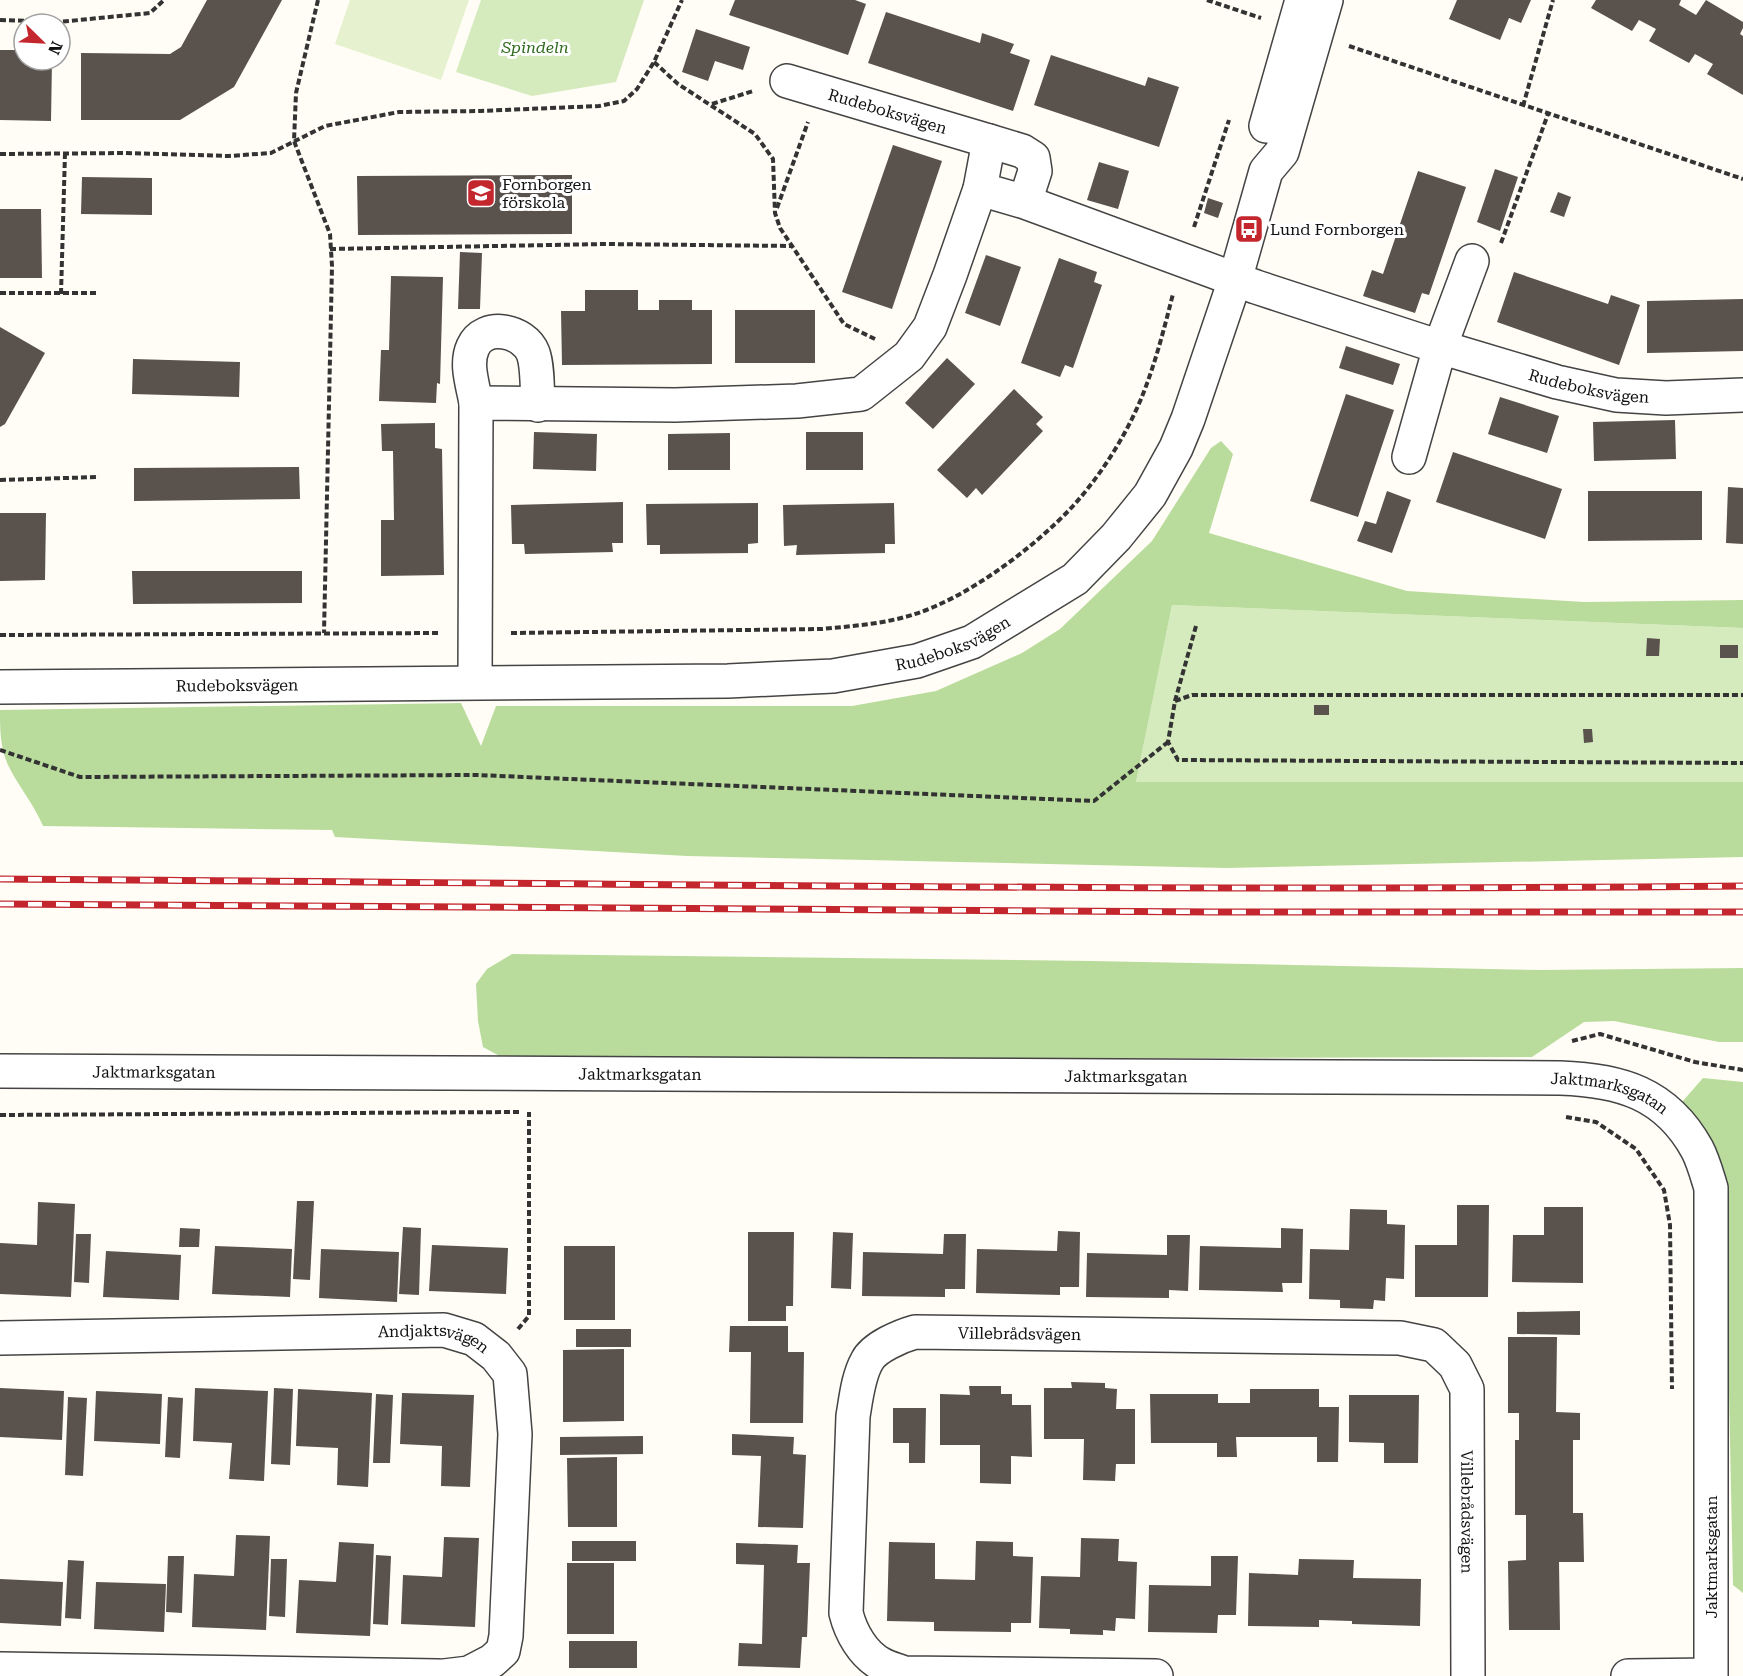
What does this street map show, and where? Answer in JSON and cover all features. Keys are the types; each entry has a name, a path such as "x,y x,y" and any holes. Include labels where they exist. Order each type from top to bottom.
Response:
{"street":[{"name":"Rudeboksvägen","path":"1266,171 1261,145 1302,0"},
{"name":"Rudeboksvägen","path":"0,687 728,681 833,676 917,661 972,642 1075,579 1116,537 1150,495 1176,448 1235,280 1266,171 1282,152 1326,0"},
{"name":"Rudeboksvägen","path":"787,81 1022,151 1033,158 1035,171 1025,202"},
{"path":"476,403 675,405 797,401 861,393 909,356 930,327 980,189 990,141"},
{"name":"Rudeboksvägen","path":"980,189 1025,202 1235,280 1440,347 1557,382 1616,395 1666,398 1743,395"},
{"path":"1409,457 1440,347 1472,261"},
{"path":"475,682 476,403 469,364 473,347 482,335 493,330 506,332 527,345 533,354 538,405"},
{"name":"Jaktmarksgatan","path":"0,1071 1560,1078 1614,1083 1651,1099 1682,1125 1698,1151 1711,1188 1711,1675"},
{"name":"Andjaktsvägen","path":"0,1338 444,1330 474,1339 496,1356 510,1374 515,1434 506,1636 503,1651 492,1661 469,1673 444,1676"},
{"name":"Villebrådsvägen","path":"1156,1676 904,1673 880,1664 863,1648 851,1632 846,1613 853,1416 867,1359 894,1339 915,1332 1400,1338 1434,1345 1455,1365 1467,1389 1468,1676"},
{"path":"0,1669 438,1676"},
{"path":"1628,1676 1711,1675"}],"path":[{"path":"0,20 59,22 150,13 164,0"},
{"path":"318,0 296,93 294,141 330,234 324,633"},
{"path":"0,154 126,153 229,156 271,153 325,126 399,112 599,106 624,101 637,89 654,62 682,0"},
{"path":"1207,0 1262,18 1258,29"},
{"path":"1523,106 1553,0"},
{"path":"1317,35 1743,179"},
{"path":"654,62 678,84 755,134 773,159 775,213 780,228 844,324 909,356"},
{"path":"711,104 787,81"},
{"path":"775,213 819,90"},
{"path":"1472,261 1500,246 1548,114"},
{"path":"0,634 476,634 822,629 867,624 900,617 942,603 1006,564 1051,527 1074,505 1120,442 1141,399 1157,356 1182,261 1230,117"},
{"path":"61,294 65,153"},
{"path":"330,249 606,244 793,246"},
{"path":"0,293 96,293"},
{"path":"0,480 99,477"},
{"path":"1196,626 1176,701 1168,742 1178,760 1743,763"},
{"path":"1176,701 1192,695 1743,695"},
{"path":"0,750 80,777 476,775 1094,801 1168,742"},
{"path":"496,1356 529,1316 529,1112"},
{"path":"1559,1116 1596,1122 1636,1149 1664,1190 1670,1225 1672,1391"}],"green space":[{"path":"350,0 469,0 441,80 335,44"},
{"name":"Spindeln","path":"481,0 644,0 616,82 532,96 456,72"},
{"path":"1221,441 1233,454 1209,533 1407,591 1584,602 1743,600 1743,628 1172,605 1136,782 1743,782 1743,857 1226,868 687,856 335,837 332,830 43,826 12,773 3,751 0,710 461,703 481,746 496,706 852,706 936,691 1022,653 1060,629 1152,541 1211,448"},
{"path":"1172,605 1743,628 1743,782 1136,782"},
{"path":"512,954 1091,961 1542,970 1743,968 1743,1042 1719,1042 1614,1021 1584,1022 1532,1057 507,1060 483,1047 478,1021 476,984 487,969"},
{"path":"1703,1078 1743,1082 1743,1593 1733,1585 1728,1345 1728,1181 1682,1102"}],"building":[{"path":"207,0 282,0 234,87 180,120 81,120 81,53 170,54 181,47"},
{"path":"735,0 855,0 866,4 848,55 729,15"},
{"path":"1457,0 1531,0 1521,23 1509,18 1500,40 1449,19"},
{"path":"1596,0 1681,0 1679,5 1696,15 1706,0 1743,22 1740,34 1743,36 1743,95 1707,74 1713,64 1695,54 1689,63 1649,41 1656,29 1639,20 1632,31 1591,8"},
{"path":"886,12 980,43 982,33 1014,44 1010,53 1030,60 1013,111 868,63"},
{"path":"696,29 750,47 743,70 715,61 708,81 682,72"},
{"path":"0,50 12,50 12,72 52,72 51,121 0,120"},
{"path":"1051,55 1145,86 1148,77 1179,87 1159,147 1034,105"},
{"path":"893,145 942,161 892,309 842,292"},
{"path":"1099,162 1129,171 1118,209 1087,200"},
{"path":"1495,169 1518,177 1500,231 1477,222"},
{"path":"1418,171 1466,187 1429,295 1422,293 1415,313 1363,296 1372,270 1383,274"},
{"path":"572,175 572,234 358,235 357,176"},
{"path":"82,177 152,178 152,215 81,214"},
{"path":"1558,192 1571,197 1564,217 1550,212"},
{"path":"1208,198 1223,203 1218,218 1204,213"},
{"path":"0,209 41,209 42,278 0,278"},
{"path":"460,252 482,253 480,309 458,309"},
{"path":"986,255 1021,267 1000,326 965,313"},
{"path":"1059,258 1097,272 1094,282 1102,285 1073,368 1065,365 1060,377 1021,363"},
{"path":"1514,272 1608,304 1611,295 1640,305 1619,365 1497,322"},
{"path":"391,276 443,277 440,384 437,383 436,403 379,401 381,350 389,350"},
{"path":"585,290 638,290 638,310 659,310 659,300 692,300 692,310 712,310 712,364 562,365 561,311 585,311"},
{"path":"1743,299 1743,351 1647,353 1647,301"},
{"path":"735,310 815,310 815,363 735,363"},
{"path":"0,327 45,353 5,424 0,427"},
{"path":"1346,346 1400,364 1393,385 1339,368"},
{"path":"947,358 975,384 933,429 905,403"},
{"path":"133,359 240,362 239,397 132,394"},
{"path":"1014,389 1043,417 1036,424 1043,431 982,495 976,488 967,498 937,470"},
{"path":"1346,394 1394,410 1358,517 1310,501"},
{"path":"1500,397 1559,416 1547,453 1488,434"},
{"path":"1675,420 1676,459 1594,461 1593,422"},
{"path":"435,423 435,448 442,449 444,575 381,576 381,520 394,520 393,451 382,451 381,424"},
{"path":"534,432 597,434 596,471 533,469"},
{"path":"806,432 863,432 863,470 806,470"},
{"path":"730,433 730,470 668,470 668,434"},
{"path":"1453,452 1562,489 1545,539 1436,502"},
{"path":"299,467 300,499 134,501 134,468"},
{"path":"1728,487 1743,488 1743,544 1726,543"},
{"path":"1387,491 1411,500 1392,553 1357,541 1365,521 1376,524"},
{"path":"1588,491 1702,491 1702,540 1588,541"},
{"path":"623,502 623,543 612,543 613,552 525,554 524,544 512,544 511,505"},
{"path":"758,503 758,543 748,544 748,553 660,554 660,545 647,545 646,504"},
{"path":"894,503 895,544 885,544 885,553 796,555 797,545 784,546 783,505"},
{"path":"0,513 46,513 45,580 0,581"},
{"path":"132,571 302,571 302,603 133,604"},
{"path":"1647,638 1660,639 1659,656 1646,656"},
{"path":"1720,645 1738,645 1738,658 1720,658"},
{"path":"1314,705 1329,705 1329,715 1314,715"},
{"path":"1583,729 1592,729 1593,742 1584,743"},
{"path":"297,1201 314,1201 310,1280 293,1279"},
{"path":"38,1202 75,1204 71,1297 0,1294 0,1243 37,1245"},
{"path":"1457,1205 1489,1205 1488,1297 1415,1297 1415,1245 1457,1245"},
{"path":"1544,1207 1583,1207 1583,1283 1512,1282 1513,1235 1544,1235"},
{"path":"1350,1209 1387,1210 1387,1224 1405,1225 1404,1279 1386,1278 1385,1301 1374,1300 1373,1309 1340,1308 1340,1300 1309,1299 1310,1249 1349,1250"},
{"path":"403,1227 421,1228 419,1295 399,1294"},
{"path":"180,1228 200,1229 199,1247 179,1247"},
{"path":"1281,1228 1303,1229 1302,1283 1282,1283 1283,1292 1199,1290 1200,1246 1281,1248"},
{"path":"1058,1231 1080,1232 1079,1287 1060,1287 1060,1295 976,1293 977,1249 1057,1251"},
{"path":"748,1232 794,1232 793,1306 786,1306 786,1321 748,1321"},
{"path":"833,1232 853,1233 851,1289 831,1288"},
{"path":"76,1234 91,1234 89,1283 74,1282"},
{"path":"944,1234 966,1234 965,1289 945,1289 945,1297 862,1296 863,1252 943,1254"},
{"path":"1167,1235 1190,1235 1188,1291 1169,1290 1169,1298 1086,1297 1087,1253 1167,1255"},
{"path":"432,1245 508,1248 506,1294 429,1291"},
{"path":"215,1246 292,1249 290,1297 212,1294"},
{"path":"564,1246 615,1246 615,1320 564,1320"},
{"path":"321,1249 399,1252 397,1302 319,1298"},
{"path":"106,1251 181,1255 179,1300 103,1297"},
{"path":"1580,1311 1580,1335 1517,1334 1517,1312"},
{"path":"730,1326 788,1326 788,1352 804,1352 803,1423 750,1423 751,1352 729,1352"},
{"path":"576,1329 631,1329 631,1347 576,1347"},
{"path":"1508,1337 1557,1337 1556,1412 1580,1413 1580,1440 1573,1440 1573,1513 1583,1513 1584,1562 1559,1562 1560,1630 1509,1630 1508,1561 1526,1560 1526,1515 1515,1515 1515,1440 1519,1440 1519,1413 1508,1413"},
{"path":"624,1349 624,1421 563,1422 563,1350"},
{"path":"1071,1382 1105,1383 1105,1388 1117,1389 1116,1409 1135,1409 1135,1464 1116,1464 1115,1481 1083,1480 1084,1439 1044,1439 1044,1388 1072,1388"},
{"path":"969,1386 1001,1386 1001,1394 1012,1394 1012,1405 1031,1405 1032,1457 1011,1456 1011,1484 980,1483 980,1445 940,1445 940,1394 970,1395"},
{"path":"0,1388 64,1391 62,1440 0,1437"},
{"path":"195,1388 268,1391 264,1481 229,1479 232,1443 193,1441"},
{"path":"274,1388 293,1389 290,1465 271,1464"},
{"path":"298,1389 372,1393 368,1487 337,1485 338,1448 296,1446"},
{"path":"1250,1389 1319,1389 1319,1407 1339,1407 1338,1462 1317,1462 1317,1437 1236,1437 1237,1457 1217,1457 1217,1443 1151,1443 1150,1394 1218,1394 1218,1403 1250,1403"},
{"path":"96,1391 162,1394 160,1444 94,1441"},
{"path":"402,1393 474,1395 470,1487 441,1486 442,1446 400,1444"},
{"path":"376,1394 393,1395 390,1463 373,1463"},
{"path":"1349,1395 1419,1395 1418,1463 1384,1463 1384,1443 1349,1442"},
{"path":"68,1397 87,1398 83,1476 65,1475"},
{"path":"168,1397 183,1398 180,1458 165,1457"},
{"path":"893,1408 926,1408 925,1463 909,1463 909,1443 893,1443"},
{"path":"732,1434 794,1437 793,1454 806,1455 803,1528 758,1527 761,1456 732,1455"},
{"path":"643,1436 643,1454 560,1455 560,1437"},
{"path":"617,1457 617,1527 568,1527 567,1458"},
{"path":"236,1535 270,1536 266,1630 192,1627 194,1574 234,1576"},
{"path":"444,1537 479,1538 475,1627 401,1624 403,1575 442,1577"},
{"path":"1081,1538 1119,1539 1118,1561 1137,1562 1135,1619 1116,1618 1115,1631 1103,1630 1103,1635 1070,1634 1070,1629 1039,1628 1041,1576 1080,1577"},
{"path":"572,1541 636,1541 636,1561 572,1561"},
{"path":"976,1541 1013,1542 1013,1556 1033,1557 1031,1623 1011,1623 1011,1632 934,1631 934,1622 887,1621 889,1542 935,1543 935,1579 975,1580"},
{"path":"339,1542 374,1544 370,1636 296,1633 299,1580 336,1582"},
{"path":"736,1543 798,1545 797,1563 810,1563 807,1637 802,1637 800,1668 738,1666 739,1643 762,1644 764,1565 736,1564"},
{"path":"376,1555 391,1556 388,1625 373,1624"},
{"path":"168,1556 184,1556 182,1613 166,1612"},
{"path":"1211,1556 1238,1556 1236,1615 1218,1615 1217,1633 1148,1632 1149,1585 1211,1586"},
{"path":"271,1559 287,1559 285,1617 269,1616"},
{"path":"1299,1559 1354,1560 1353,1578 1421,1579 1420,1626 1352,1624 1352,1621 1319,1620 1319,1627 1248,1626 1249,1573 1298,1575"},
{"path":"68,1560 84,1561 81,1619 65,1618"},
{"path":"567,1563 614,1563 614,1634 567,1634"},
{"path":"0,1579 63,1582 61,1626 0,1623"},
{"path":"96,1582 166,1584 164,1632 94,1629"},
{"path":"569,1641 637,1641 637,1668 569,1668"}],"railway":[{"path":"0,879 1307,888 1743,886"},
{"path":"0,904 1214,912 1743,912"}],"place":[{"name":"Fornborgen förskola","path":"481,193"},
{"name":"Lund Fornborgen","path":"1249,229"}]}
